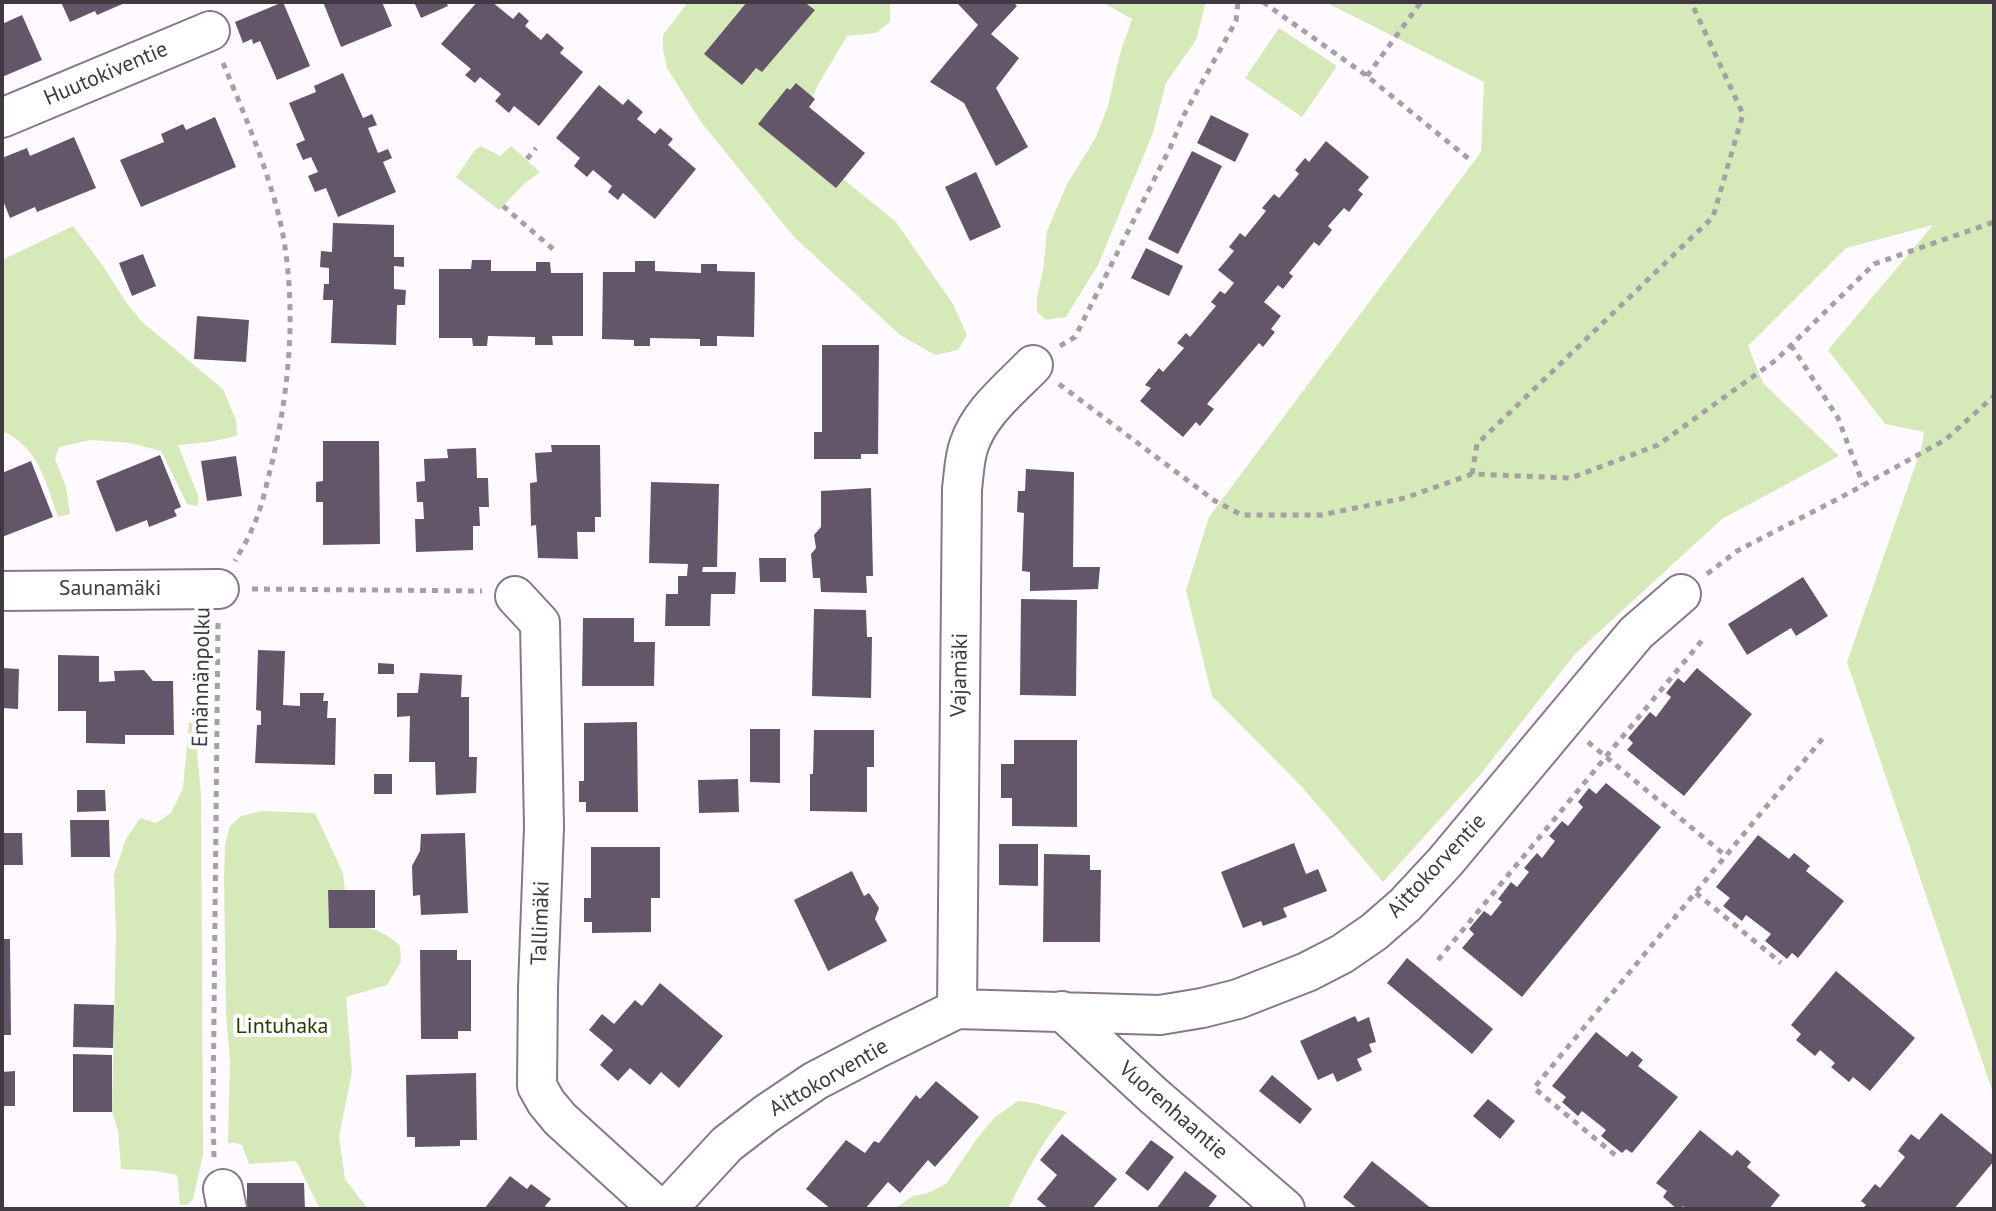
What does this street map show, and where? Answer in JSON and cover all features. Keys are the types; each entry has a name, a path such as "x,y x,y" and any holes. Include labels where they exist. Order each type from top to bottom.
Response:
{"street":[{"name":"Huutokiventie","path":"2,118 210,31"},
{"name":"Vajamäki","path":"957,1009 962,489 965,463 969,443 983,416 1033,365"},
{"name":"Saunamäki","path":"2,591 219,589"},
{"name":"Aittokorventie","path":"667,1209 727,1144 766,1114 815,1081 957,1009 1160,1015 1238,999 1307,972 1342,954 1405,905 1445,862 1636,633 1681,594"},
{"name":"Tallimäki","path":"515,596 540,623 544,827 537,1086 560,1119 659,1209"},
{"name":"Vuorenhaantie","path":"1062,1011 1154,1096 1285,1209"}],"path":[{"path":"1238,2 1236,21 1184,115 1075,337 1033,365 1215,501 1242,515 1321,515 1405,498 1472,474 1571,478 1658,445 1776,360 1874,264 1994,222"},
{"path":"1263,2 1367,76 1469,159"},
{"path":"1367,76 1421,2"},
{"path":"1472,474 1477,444 1713,217 1743,114 1691,2"},
{"name":"Emännänpolku","path":"210,31 248,123 277,210 283,237 290,314 282,414 265,489 253,528 219,589 213,1112 215,1160 225,1199"},
{"path":"527,159 536,148"},
{"path":"503,206 553,249"},
{"path":"1791,345 1838,418 1863,484"},
{"path":"1681,594 1737,551 1945,440 1994,396"},
{"path":"219,589 473,590 515,596"},
{"path":"1438,960 1704,638"},
{"path":"1562,721 1726,856"},
{"path":"1615,1155 1534,1088 1823,738"},
{"path":"1696,893 1781,963"}],"green space":[{"path":"688,2 890,2 890,22 876,33 847,36 806,109 837,174 896,222 953,304 967,335 958,350 935,355 900,335 794,237 701,122 667,68 663,50 663,35"},
{"path":"1102,2 1206,2 1196,40 1166,83 1153,133 1098,265 1066,317 1046,320 1037,312 1037,297 1047,231 1067,184 1095,139 1108,106 1119,57 1132,19"},
{"path":"1325,2 1994,2 1994,1096 1847,662 1922,446 1924,432 1885,424 1828,350 1933,225 1846,248 1748,346 1763,383 1839,456 1722,519 1575,654 1480,775 1383,882 1302,787 1212,696 1186,590 1209,517 1481,152 1484,82"},
{"path":"1279,28 1337,66 1302,117 1245,78"},
{"path":"481,146 500,156 511,146 540,172 499,210 456,177"},
{"path":"73,226 142,322 223,389 236,420 237,436 178,445 199,498 197,506 187,504 161,451 130,443 91,440 59,447 55,459 66,487 70,514 58,517 32,456 24,446 2,431 2,260"},
{"path":"189,722 199,727 203,1155 193,1199 187,1205 180,1205 177,1175 121,1169 118,1131 112,1112 116,934 114,874 126,839 140,818 156,823 171,813 183,788"},
{"name":"Lintuhaka","path":"262,811 315,813 343,873 345,890 328,890 329,928 375,930 400,946 401,962 387,985 346,997 352,1072 339,1137 345,1179 368,1209 320,1209 296,1161 249,1164 242,1145 228,1143 230,1061 226,1014 225,845 230,826 241,816"},
{"path":"1018,1101 1067,1112 1042,1146 1008,1209 894,1209 913,1196 946,1184 995,1117"}],"building":[{"path":"61,2 127,2 70,22"},
{"path":"283,2 310,66 277,80 260,41 253,44 252,39 243,43 235,22"},
{"path":"323,2 382,2 392,26 341,47"},
{"path":"414,2 446,2 448,6 421,18"},
{"path":"477,2 492,2 513,19 519,12 529,21 525,26 541,40 547,33 564,48 560,53 583,72 539,126 514,106 509,113 495,101 501,94 480,77 475,83 465,75 471,69 441,44"},
{"path":"747,2 804,2 815,10 762,72 756,68 742,85 704,54"},
{"path":"1013,2 1017,6 991,34 1019,58 996,88 1028,147 996,166 964,103 930,82 978,25 958,4"},
{"path":"22,15 42,60 2,77 2,24"},
{"path":"343,73 363,118 372,114 377,125 368,128 378,153 388,149 392,158 383,162 396,192 338,217 326,188 315,192 308,176 318,172 311,157 303,160 296,144 305,140 289,103 316,92 314,86"},
{"path":"796,83 815,99 809,107 865,153 836,188 758,124 787,88 790,90"},
{"path":"599,85 623,105 628,99 643,112 637,119 655,134 660,128 673,139 668,145 696,169 655,219 623,193 618,200 608,192 612,186 593,170 587,177 574,166 580,158 556,138"},
{"path":"1211,115 1249,134 1235,162 1197,143"},
{"path":"215,117 236,167 141,207 120,160 164,142 161,134 183,124 186,130"},
{"path":"74,137 96,188 37,212 35,207 10,218 2,198 2,158 27,148 30,156"},
{"path":"1326,141 1369,177 1358,190 1363,194 1349,212 1344,208 1328,226 1332,230 1319,246 1314,242 1289,273 1293,276 1283,289 1278,285 1264,302 1281,316 1271,329 1275,332 1263,347 1259,343 1207,404 1214,409 1200,426 1196,422 1183,437 1140,401 1151,388 1145,385 1159,368 1163,372 1184,348 1177,343 1186,333 1190,337 1216,306 1211,302 1220,291 1225,294 1234,283 1218,270 1234,251 1229,247 1240,233 1245,237 1266,211 1262,208 1274,194 1279,198 1299,174 1295,170 1305,158 1309,162"},
{"path":"1192,151 1222,166 1178,254 1148,239"},
{"path":"976,172 1001,227 970,241 945,187"},
{"path":"333,223 394,225 394,257 404,257 404,267 394,266 394,289 406,290 405,305 397,305 396,345 331,343 333,300 323,300 324,284 329,284 329,268 320,267 321,251 332,252"},
{"path":"1146,248 1183,266 1169,296 1131,278"},
{"path":"143,254 156,286 132,296 119,263"},
{"path":"472,260 491,260 491,271 536,271 536,262 550,262 551,273 583,273 583,336 552,336 553,345 535,345 535,337 488,336 487,346 473,346 472,338 439,338 439,269 471,269"},
{"path":"635,261 655,261 655,271 701,273 701,264 717,264 717,271 755,272 754,337 717,336 717,346 700,346 700,339 650,338 650,346 634,346 634,340 602,339 603,272 635,272"},
{"path":"197,316 249,320 246,362 194,359"},
{"path":"822,345 879,345 878,454 861,454 861,459 814,459 814,432 822,432"},
{"path":"323,441 379,441 380,544 323,545 323,502 316,502 316,482 323,481"},
{"path":"551,445 600,445 601,517 595,517 595,532 577,532 578,559 538,558 536,525 531,526 530,483 537,482 535,453 552,452"},
{"path":"476,448 477,478 488,478 489,507 479,507 480,526 473,526 473,550 416,552 415,519 424,519 423,502 417,502 416,482 425,481 424,459 448,458 447,449"},
{"path":"160,455 181,507 174,510 177,516 149,527 147,520 116,532 96,481"},
{"path":"236,456 242,496 207,501 201,461"},
{"path":"31,461 53,517 2,537 2,473"},
{"path":"1026,469 1074,472 1073,567 1100,567 1098,589 1030,591 1030,572 1022,571 1024,513 1017,512 1018,491 1025,491"},
{"path":"651,482 719,484 717,567 703,567 702,572 736,572 735,594 711,594 710,626 665,626 666,594 678,594 678,576 687,576 688,564 649,563"},
{"path":"871,488 873,576 866,576 867,593 821,592 820,578 813,578 811,554 816,548 814,535 821,527 821,491"},
{"path":"759,558 786,558 786,582 760,582"},
{"path":"1803,577 1828,616 1796,636 1791,628 1747,655 1728,624"},
{"path":"1021,599 1077,600 1076,696 1020,695"},
{"path":"814,609 866,610 867,637 872,637 871,698 812,696"},
{"path":"583,618 634,618 634,642 655,642 654,686 582,686"},
{"path":"258,650 285,651 283,705 300,706 300,693 324,693 323,701 328,701 327,718 336,718 335,765 255,763 257,725 261,725 261,711 256,710"},
{"path":"58,655 99,656 99,682 115,681 114,671 144,670 153,681 173,681 174,735 125,735 125,744 86,743 86,711 58,711"},
{"path":"378,663 394,664 394,674 378,674"},
{"path":"2,668 19,669 18,709 2,708"},
{"path":"1697,668 1752,714 1684,796 1627,750 1633,743 1628,738 1650,712 1656,717 1671,697 1666,693 1678,678 1684,683"},
{"path":"420,673 462,675 461,697 469,697 469,757 477,757 476,793 436,795 435,762 409,762 410,716 397,717 397,693 418,693"},
{"path":"637,722 638,812 586,812 586,802 579,802 579,781 584,781 584,723"},
{"path":"750,729 780,729 780,783 750,782"},
{"path":"814,730 874,730 874,767 867,767 867,812 810,811"},
{"path":"1014,740 1077,740 1077,827 1012,826 1012,798 1001,798 1001,764 1014,764"},
{"path":"374,774 392,774 392,794 374,794"},
{"path":"738,779 739,812 699,813 698,780"},
{"path":"1606,783 1661,827 1522,997 1462,948 1474,934 1469,929 1484,911 1491,916 1502,902 1498,899 1511,882 1517,887 1529,872 1524,868 1537,853 1542,858 1555,841 1549,836 1562,821 1568,826 1583,807 1578,802 1589,788 1596,794"},
{"path":"77,790 105,790 106,811 77,812"},
{"path":"70,820 109,820 110,857 71,857"},
{"path":"2,833 22,833 23,865 2,865"},
{"path":"465,833 468,913 421,915 420,895 413,896 412,866 420,851 421,834"},
{"path":"1758,835 1789,859 1794,853 1810,866 1806,871 1844,901 1798,958 1792,953 1787,959 1765,941 1771,934 1746,915 1742,921 1723,906 1730,898 1716,887"},
{"path":"1294,843 1306,874 1318,869 1327,891 1283,908 1287,917 1263,926 1261,921 1243,928 1221,872"},
{"path":"999,844 1038,844 1038,886 999,885"},
{"path":"591,847 660,847 660,898 651,898 651,932 592,933 592,922 584,922 584,898 591,898"},
{"path":"1044,854 1090,855 1090,870 1101,870 1100,942 1043,942"},
{"path":"852,871 864,896 869,893 879,908 875,919 887,941 828,971 794,900"},
{"path":"328,890 375,890 375,928 329,928"},
{"path":"2,939 10,939 11,1035 2,1035"},
{"path":"420,950 457,950 457,960 471,960 471,1031 458,1031 458,1039 421,1039"},
{"path":"1407,958 1493,1029 1472,1054 1387,983"},
{"path":"1836,971 1915,1038 1870,1091 1853,1077 1849,1082 1831,1067 1835,1063 1820,1050 1815,1056 1796,1040 1801,1034 1791,1025"},
{"path":"660,983 723,1036 679,1088 661,1072 650,1085 630,1068 618,1081 600,1065 613,1050 589,1030 602,1014 614,1024 635,1000 642,1006"},
{"path":"74,1004 114,1005 113,1048 73,1047"},
{"path":"1355,1016 1358,1022 1369,1017 1376,1042 1369,1044 1372,1052 1357,1059 1362,1070 1337,1082 1333,1073 1318,1080 1300,1041"},
{"path":"1596,1032 1627,1057 1632,1051 1643,1060 1638,1066 1678,1097 1632,1153 1626,1149 1622,1153 1601,1136 1606,1130 1582,1111 1578,1116 1562,1102 1566,1097 1552,1086"},
{"path":"73,1054 112,1055 112,1112 73,1112"},
{"path":"15,1071 15,1106 2,1106 2,1072"},
{"path":"476,1073 477,1140 460,1140 460,1146 415,1147 415,1137 407,1137 406,1075"},
{"path":"1272,1075 1312,1109 1300,1124 1259,1091"},
{"path":"936,1081 979,1117 935,1167 928,1160 900,1193 888,1182 865,1209 831,1209 806,1189 846,1140 865,1153 874,1141 879,1143 916,1095 920,1099"},
{"path":"1488,1099 1515,1121 1500,1139 1473,1116"},
{"path":"1941,1113 1994,1156 1994,1161 1954,1209 1862,1209 1866,1205 1861,1201 1875,1184 1880,1188 1905,1157 1898,1151 1911,1134 1919,1140"},
{"path":"1700,1130 1732,1156 1737,1150 1751,1162 1747,1167 1780,1195 1769,1209 1687,1209 1683,1206 1677,1209 1663,1197 1667,1191 1656,1183"},
{"path":"1062,1134 1117,1179 1092,1209 1049,1209 1037,1199 1057,1175 1040,1160"},
{"path":"1151,1140 1174,1157 1148,1191 1125,1173"},
{"path":"1372,1161 1432,1209 1358,1209 1343,1197"},
{"path":"1185,1171 1217,1196 1207,1209 1156,1209"},
{"path":"510,1176 527,1189 531,1184 551,1199 545,1206 549,1209 484,1209"},
{"path":"247,1183 304,1183 305,1209 247,1209"}]}
